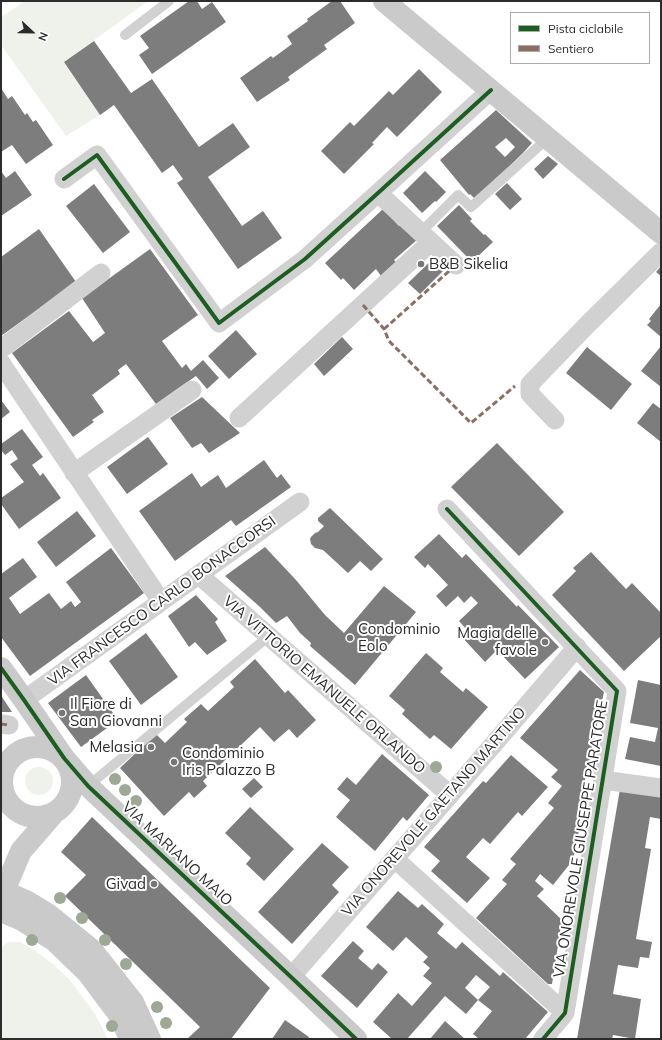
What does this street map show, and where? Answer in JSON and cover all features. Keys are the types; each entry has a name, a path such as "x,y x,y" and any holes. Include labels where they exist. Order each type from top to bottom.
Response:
{"street":[{"path":"384,1 661,233"},
{"path":"64,179 97,155 219,323 305,259 491,90"},
{"path":"378,193 456,265"},
{"path":"239,418 425,237"},
{"path":"555,420 530,394 530,384 661,252"},
{"path":"1,349 101,274"},
{"path":"1,363 161,602"},
{"path":"74,473 192,390"},
{"name":"VIA FRANCESCO CARLO BONACCORSI","path":"24,700 300,502"},
{"name":"VIA ONOREVOLE GIUSEPPE PARATORE","path":"447,509 617,691 565,1013"},
{"name":"VIA VITTORIO EMANUELE ORLANDO","path":"199,575 450,795"},
{"name":"VIA ONOREVOLE GAETANO MARTINO","path":"291,977 395,859 577,647"},
{"name":"VIA MARIANO MAIO","path":"1,668 64,758 88,786 356,1039"},
{"path":"2,897 21,851 54,813 63,806 70,795 72,782 70,770 64,758 51,749 36,746 27,747 17,752 10,759 3,771 2,785 21,851"},
{"path":"603,780 661,788"},
{"path":"8,805 22,814 31,817 41,817 54,813"},
{"path":"395,859 565,1013 543,1039"},
{"path":"2,897 22,920 56,941 87,972 120,1016 130,1039"},
{"path":"2,897 26,901 49,915 92,950 133,1002 150,1039"}],"lane":[{"path":"125,35 169,1"},
{"path":"425,237 458,195 471,207 548,138"},
{"path":"88,786 269,636"}],"shaded area":[{"path":"25,1 148,1 64,62 100,115 66,136 1,45 1,17"},
{"path":"39,767 49,771 53,781 49,791 39,795 29,791 25,781 29,771"},
{"path":"9,942 20,942 37,952 69,979 95,1014 108,1039 1,1039 1,947"}],"building":[{"path":"189,1 197,1 202,9 212,2 226,22 152,74 139,55 149,48 140,36"},
{"path":"332,1 340,1 355,23 324,45 327,49 288,77 290,80 257,102 240,78 271,56 273,58 292,44 287,36"},
{"path":"94,41 131,93 152,79 199,147 233,123 250,147 208,177 242,226 263,211 282,238 238,269 177,183 183,179 173,165 162,173 114,105 100,115 64,62"},
{"path":"419,69 442,92 397,137 387,127 372,143 374,144 344,174 321,151 350,122 354,126 389,91 393,95"},
{"path":"1,88 8,99 12,96 25,115 27,113 33,122 36,120 53,145 26,164 12,145 1,152"},
{"path":"496,110 532,143 487,188 474,198 470,194 469,195 440,160","holes":["506,138 515,147 505,157 495,147"]},
{"path":"548,156 558,164 543,179 534,169"},
{"path":"1,171 6,178 15,171 32,195 1,216"},
{"path":"425,171 446,192 422,213 403,193"},
{"path":"507,183 522,199 510,210 495,194"},
{"path":"94,184 130,232 103,253 66,206"},
{"path":"459,205 472,219 470,221 493,242 472,262 437,226"},
{"path":"383,209 399,226 403,223 418,239 394,260 396,262 381,276 376,269 354,290 343,278 341,280 325,263"},
{"path":"39,229 76,282 1,336 1,257"},
{"path":"150,249 198,315 162,341 182,368 186,364 191,371 203,360 219,378 207,389 196,376 156,404 126,364 118,370 120,374 92,395 104,412 92,420 94,422 73,437 12,353 69,311 93,342 105,333 82,298"},
{"path":"438,254 449,265 420,294 408,283"},
{"path":"661,266 661,276 656,272"},
{"path":"661,304 661,337 647,325 651,321 649,319"},
{"path":"236,330 257,354 229,379 208,356"},
{"path":"342,337 353,349 324,376 314,364"},
{"path":"661,346 661,387 641,371"},
{"path":"587,347 632,384 611,410 566,373"},
{"path":"202,397 240,433 209,453 201,443 192,448 170,418"},
{"path":"1,400 10,412 1,419"},
{"path":"653,403 661,409 661,442 637,423"},
{"path":"22,429 43,457 32,465 40,476 43,473 61,498 19,529 1,504 1,498 24,482 10,464 18,459 12,450 5,455 1,450 1,444"},
{"path":"148,437 168,464 127,494 107,467"},
{"path":"497,443 564,512 519,556 451,487"},
{"path":"264,460 277,478 281,474 291,487 236,526 231,520 175,561 139,511 192,473 201,487 218,475 226,488"},
{"path":"330,508 383,559 371,571 360,561 348,573 323,550 315,548 311,544 311,537 324,526 318,521 318,518"},
{"path":"77,511 96,536 56,567 37,542"},
{"path":"439,534 462,558 466,554 517,607 518,605 559,647 525,679 497,650 485,662 460,635 466,629 459,621 478,603 471,596 464,603 458,596 446,607 436,596 448,585 428,564 425,568 414,557"},
{"path":"265,547 296,580 325,615 344,633 384,586 416,612 355,685 310,646 311,643 300,633 287,616 276,623 225,576"},
{"path":"111,548 144,593 30,676 1,637 1,574 23,558 37,577 9,598 20,614 49,593 61,609 71,601 75,607 81,602 66,582"},
{"path":"591,552 626,589 632,583 661,613 661,636 624,671 552,595 576,571 573,568"},
{"path":"196,595 218,619 215,622 227,641 207,655 195,642 189,647 168,616"},
{"path":"146,633 178,677 141,705 109,661"},
{"path":"426,653 443,668 440,672 463,692 466,688 488,707 451,749 434,735 430,739 402,714 405,710 389,696"},
{"path":"255,659 285,693 288,690 316,720 297,738 289,729 274,742 260,727 203,781 207,786 194,798 189,792 164,816 120,768 156,734 165,743 187,722 184,719 201,704 208,711 234,687 230,682"},
{"path":"580,670 604,692 580,803 584,805 573,860 553,885 540,874 535,881 544,889 537,896 562,920 552,984 548,984 476,918 507,884 502,880 516,864 510,859 554,808 548,803 562,786 551,777 558,770 520,738"},
{"path":"86,675 118,720 81,747 48,703"},
{"path":"638,680 661,685 661,766 625,759 630,737 655,742 658,728 630,723"},
{"path":"1,695 4,700 12,712 1,712"},
{"path":"382,754 429,795 407,821 403,817 375,851 336,817 350,800 337,789 347,777 356,785"},
{"path":"511,755 548,787 522,816 518,812 490,844 483,838 466,857 490,878 467,903 431,871 440,861 424,847 483,781 486,783"},
{"path":"254,778 263,787 251,798 242,789"},
{"path":"620,789 661,796 661,819 650,817 645,848 651,849 636,939 652,942 649,958 640,957 638,968 618,965 613,994 641,999 635,1039 613,1035 612,1039 577,1039"},
{"path":"250,807 294,849 264,881 246,864 251,858 225,833"},
{"path":"92,817 270,988 231,1039 187,1039 200,1027 65,896 86,875 61,852"},
{"path":"322,843 349,867 332,885 339,892 292,944 258,912"},
{"path":"398,891 418,908 422,904 444,924 437,933 456,949 462,942 500,976 503,972 548,1012 525,1039 479,1039 473,1034 492,1011 478,1000 466,1014 445,996 407,1039 392,1039 373,1022 398,993 412,1006 432,983 423,976 430,968 423,962 428,957 406,937 393,951 366,927","holes":["476,975 490,987 478,1000 465,988"]},
{"path":"353,941 364,951 358,958 372,970 378,963 388,972 357,1008 321,976"},
{"path":"285,1020 309,1037 308,1039 272,1039"},
{"path":"445,1021 465,1039 430,1039"}],"marked path":[{"path":"384,329 456,265"},
{"path":"363,305 384,329 389,341 471,423 515,386"},
{"path":"1,724 9,725"}],"cycle path":[{"path":"64,179 97,155 219,323 305,259 491,90"},
{"path":"447,509 617,691 565,1013 543,1039"},
{"path":"1,668 64,758 88,786 356,1039"}],"place":[{"name":"B&B Sikelia","path":"421,264"},
{"name":"Condominio Eolo","path":"350,638"},
{"name":"Magia delle favole","path":"545,642"},
{"name":"Il Fiore di San Giovanni","path":"62,713"},
{"name":"Melasia","path":"151,747"},
{"name":"Condominio Iris Palazzo B","path":"174,762"},
{"name":"Givad","path":"154,884"}]}
